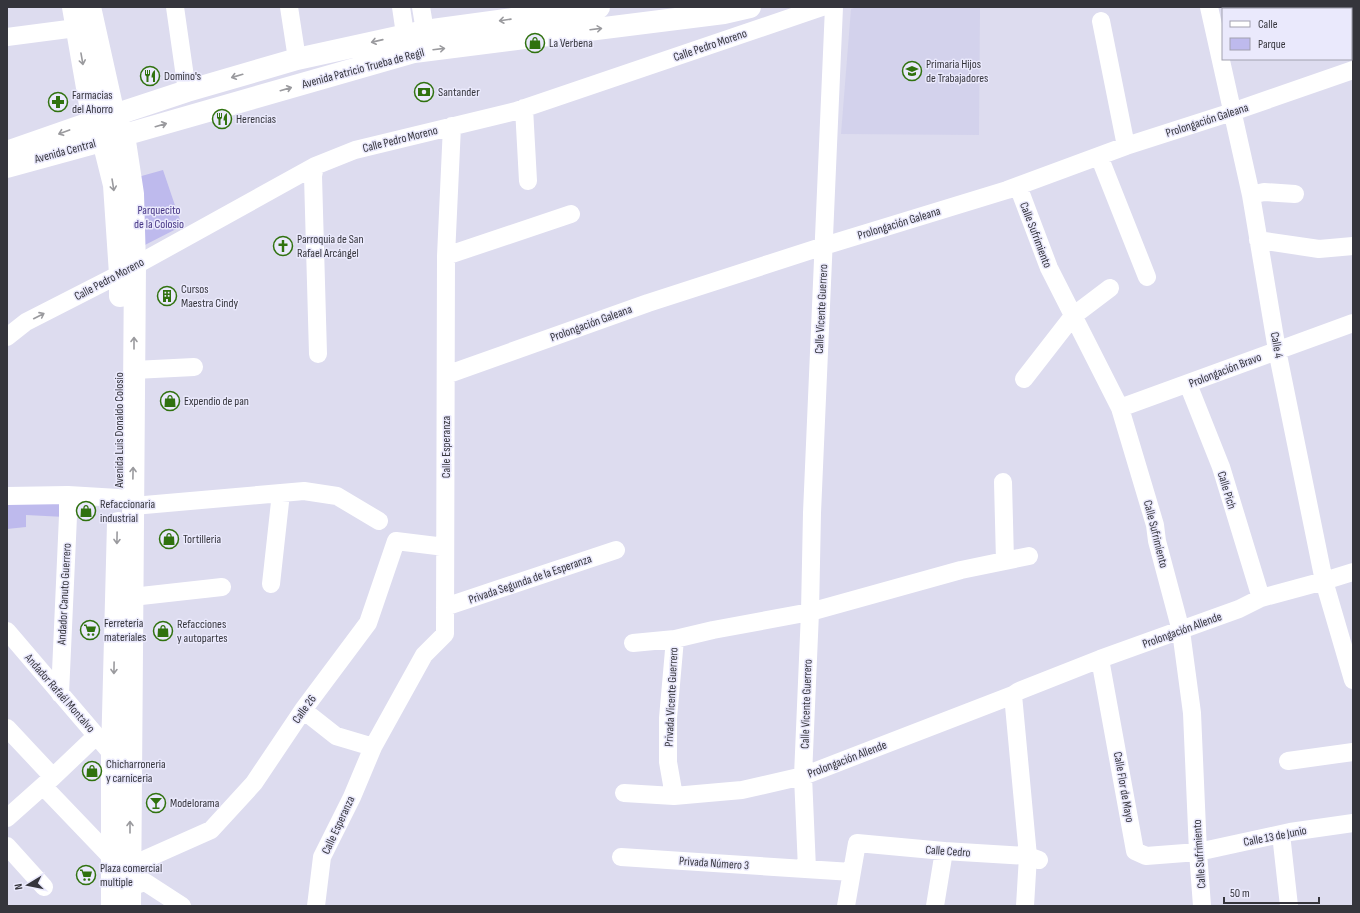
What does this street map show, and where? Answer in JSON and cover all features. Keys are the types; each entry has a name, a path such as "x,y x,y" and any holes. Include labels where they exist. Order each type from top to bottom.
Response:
{"main road":[{"name":"Avenida Luis Donaldo Colosio","path":"73,7 76,28 98,131 114,185 127,270 123,625 112,754 125,879 112,906"},
{"path":"90,7 114,115 124,135 133,194 127,270 134,370 125,502 132,597 123,625 125,879"},
{"name":"Avenida Patricio Trueba de Regil","path":"114,115 187,91 297,59 415,33 537,11 599,7"},
{"name":"Avenida Patricio Trueba de Regil","path":"124,135 414,52 724,13 750,7"},
{"name":"Avenida Central","path":"7,167 98,131 114,115"},
{"name":"Avenida Central","path":"7,152 98,131 124,135"}],"street":[{"path":"175,7 187,91"},
{"path":"289,7 297,59"},
{"path":"401,7 415,33"},
{"path":"415,33 422,7"},
{"name":"Calle Pedro Moreno","path":"7,337 26,322 127,270 315,166 355,150 524,108 822,7"},
{"name":"Calle Vicente Guerrero","path":"807,869 803,776 810,612 812,505 834,7"},
{"name":"Calle 4","path":"1209,7 1251,195 1277,350 1324,581 1353,680"},
{"path":"724,13 729,38"},
{"path":"1101,22 1126,146"},
{"path":"7,36 76,28"},
{"name":"Prolongación Galeana","path":"446,375 648,302 1018,186 1126,146 1232,112 1353,70"},
{"path":"524,108 528,181"},
{"name":"Calle Esperanza","path":"316,906 322,857 352,797 373,747 424,655 445,634 446,256 452,126"},
{"path":"1099,156 1147,277"},
{"path":"315,166 313,176 318,354"},
{"name":"Calle Sufrimiento","path":"1018,186 1049,268 1120,408 1155,525 1157,541 1181,631 1192,713 1198,852 1202,906"},
{"path":"1251,195 1264,192 1295,194"},
{"path":"446,256 571,214"},
{"path":"1258,240 1319,249 1353,246"},
{"path":"1024,379 1073,316 1110,288"},
{"name":"Prolongación Bravo","path":"1120,408 1353,323"},
{"path":"134,370 194,368"},
{"name":"Calle Pich","path":"1188,384 1220,467 1261,598"},
{"path":"1003,482 1006,561"},
{"path":"7,496 68,495 125,502 304,491 338,496 379,521"},
{"path":"271,584 281,493"},
{"name":"Andador Canuto Guerrero","path":"60,694 68,495"},
{"name":"Calle 26","path":"125,879 211,830 254,783 303,710 368,623 396,541 445,547"},
{"name":"Privada Segunda de la Esperanza","path":"445,607 616,550"},
{"path":"675,639 713,630 810,612 962,570 1029,556"},
{"name":"Prolongación Allende","path":"624,793 674,796 742,790 803,776 1014,695 1019,691 1100,659 1239,609 1261,598 1353,572"},
{"path":"132,597 222,587"},
{"name":"Andador Rafaél Montalvo","path":"7,632 112,754"},
{"name":"Privada Vicente Guerrero","path":"633,643 675,639 668,725 668,762 674,796"},
{"name":"Calle Flor de Mayo","path":"1100,659 1135,851 1146,856 1198,852"},
{"path":"1014,695 1034,858 1025,906"},
{"path":"303,710 336,736 373,747"},
{"path":"7,728 125,879 145,882 182,906"},
{"path":"7,818 48,782 96,736"},
{"path":"1288,761 1353,752"},
{"name":"Calle 13 de Junio","path":"1198,852 1281,834 1353,823"},
{"path":"1281,834 1288,906"},
{"name":"Calle Cedro","path":"852,872 857,843 1034,858"},
{"path":"7,846 44,887"},
{"path":"935,906 944,851"},
{"name":"Privada Número 3","path":"621,857 852,872"},
{"path":"846,906 852,872"}],"shaded area":[{"name":"Primaria Hijos de Trabajadores","path":"857,7 980,7 979,135 841,134 851,9"}],"green space":[{"name":"Parquecito de la Colosio","path":"163,170 182,226 143,246 138,177"},
{"path":"66,498 65,517 26,515 26,527 7,529 7,499"}],"place":[{"name":"La Verbena","path":"535,43"},
{"name":"Primaria Hijos de Trabajadores","path":"912,71"},
{"name":"Domino's","path":"150,76"},
{"name":"Santander","path":"424,92"},
{"name":"Farmacias del Ahorro","path":"58,102"},
{"name":"Herencias","path":"222,119"},
{"name":"Parroquia de San Rafael Arcángel","path":"283,246"},
{"name":"Cursos Maestra Cindy","path":"167,296"},
{"name":"Expendio de pan","path":"170,401"},
{"name":"Refaccionaria industrial","path":"86,511"},
{"name":"Tortilleria","path":"169,539"},
{"name":"Ferreteria materiales","path":"90,630"},
{"name":"Refacciones y autopartes","path":"163,631"},
{"name":"Chicharroneria y carniceria","path":"92,771"},
{"name":"Modelorama","path":"156,803"},
{"name":"Plaza comercial multiple","path":"86,875"}]}
